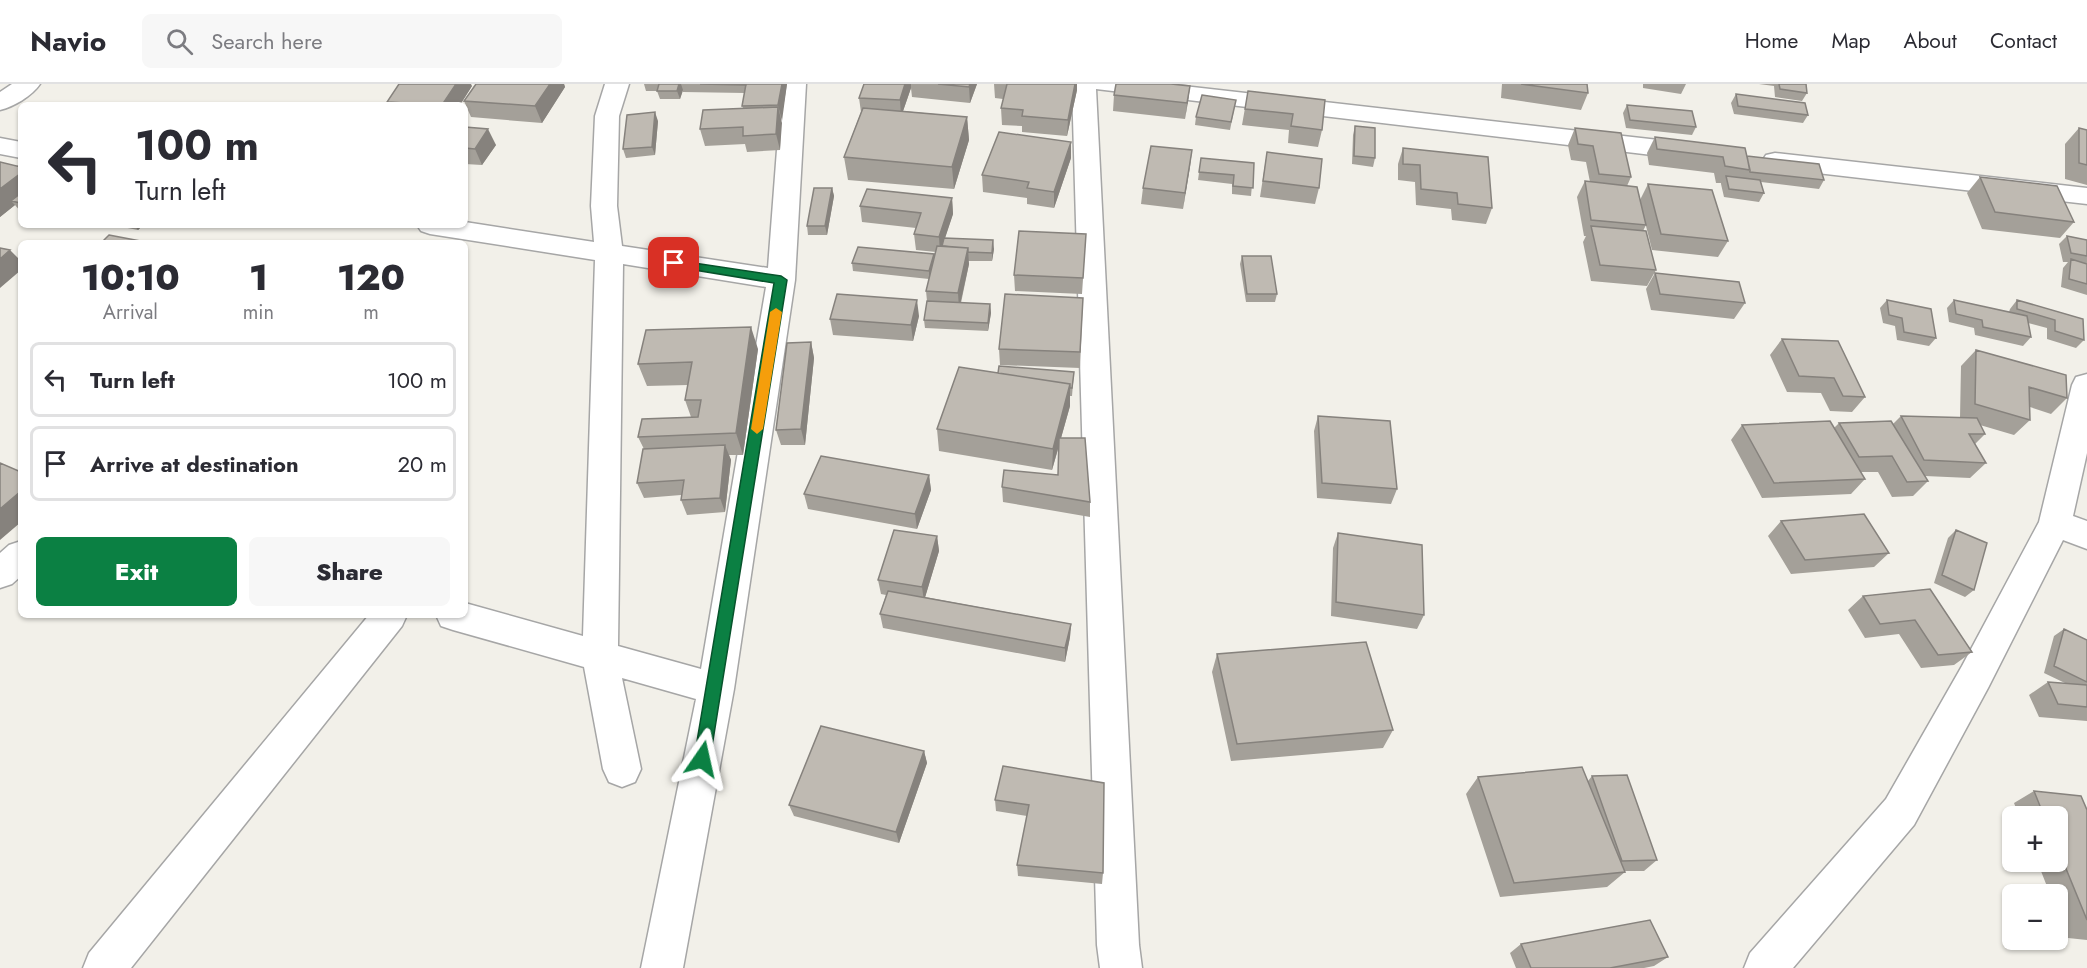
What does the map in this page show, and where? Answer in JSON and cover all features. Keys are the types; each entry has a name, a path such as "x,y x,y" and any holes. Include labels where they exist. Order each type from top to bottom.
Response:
{"street":[{"path":"0,103 28,84"},
{"path":"617,84 607,116 604,206 609,254 600,656 622,769"},
{"path":"663,968 716,690 781,280 794,84"},
{"path":"1084,84 1118,945 1121,968"},
{"path":"1103,84 1716,155"},
{"path":"0,146 18,149"},
{"path":"1752,159 2087,196"},
{"path":"436,228 454,237 609,254 781,280"},
{"path":"1765,968 1900,812 1975,677 2071,529 2087,385"},
{"path":"0,574 18,558"},
{"path":"104,968 388,618"},
{"path":"464,618 716,690"}],"building":[{"path":"399,84 456,84 444,102 387,102"},
{"path":"476,84 550,84 535,106 464,101"},
{"path":"659,84 679,84 677,91 657,91"},
{"path":"700,84 746,84 746,85"},
{"path":"746,84 782,84 778,105 742,106"},
{"path":"864,84 905,84 900,100 859,98"},
{"path":"938,84 970,84 969,87"},
{"path":"1007,84 1075,84 1068,120 1022,116 1023,110 1001,108"},
{"path":"1116,84 1190,86 1187,103 1114,95"},
{"path":"1521,84 1587,84 1588,93"},
{"path":"1779,84 1806,84 1807,93 1780,89"},
{"path":"1248,91 1325,100 1322,130 1291,126 1293,114 1245,109"},
{"path":"1736,94 1805,103 1808,115 1738,106"},
{"path":"1202,95 1236,100 1231,122 1196,117"},
{"path":"1627,105 1692,111 1696,127 1630,120"},
{"path":"778,107 776,134 743,136 743,127 700,129 703,110"},
{"path":"863,108 967,117 952,167 844,157"},
{"path":"655,112 652,147 623,149 627,115"},
{"path":"1355,126 1375,128 1375,158 1354,156"},
{"path":"468,127 488,129 475,149 468,148"},
{"path":"1575,128 1621,133 1631,177 1599,174 1593,146 1578,144"},
{"path":"2079,128 2087,130 2087,165 2079,163"},
{"path":"999,132 1071,142 1054,192 1027,188 1029,182 982,175"},
{"path":"1655,137 1745,148 1750,170 1725,166 1723,157 1657,149"},
{"path":"1151,146 1192,150 1185,193 1143,188"},
{"path":"1403,148 1488,157 1492,208 1458,204 1457,193 1421,189 1420,165 1403,164"},
{"path":"1267,152 1322,159 1319,188 1263,181"},
{"path":"1747,156 1819,164 1824,180 1750,172"},
{"path":"1201,158 1254,163 1253,188 1233,186 1234,175 1199,172"},
{"path":"0,162 18,166 18,175 0,189"},
{"path":"1726,176 1760,180 1764,193 1729,189"},
{"path":"1980,177 2057,186 2074,222 1995,212"},
{"path":"1585,181 1637,187 1646,225 1591,220"},
{"path":"1648,184 1712,190 1728,241 1661,234"},
{"path":"814,188 832,188 825,226 807,226"},
{"path":"867,189 952,198 939,237 914,234 921,213 860,206"},
{"path":"18,195 18,202 11,201"},
{"path":"1591,226 1646,231 1656,270 1600,265"},
{"path":"1019,231 1086,234 1083,278 1014,275"},
{"path":"109,235 135,240 104,240"},
{"path":"2067,236 2087,240 2087,256 2071,253"},
{"path":"944,238 993,240 992,253 968,252 968,248 942,246"},
{"path":"937,246 968,248 958,293 926,291"},
{"path":"858,247 934,254 929,271 852,263"},
{"path":"0,248 10,250 0,259"},
{"path":"1242,256 1271,256 1277,294 1247,294"},
{"path":"2071,259 2087,264 2087,284 2069,279"},
{"path":"1655,273 1739,282 1745,303 1660,294"},
{"path":"837,294 917,300 911,325 830,319"},
{"path":"1005,294 1083,298 1080,352 999,349"},
{"path":"1887,300 1931,309 1936,338 1904,332 1902,318 1889,315"},
{"path":"1954,300 2027,316 2031,337 1983,327 1982,320 1956,314"},
{"path":"2017,300 2083,319 2084,340 2055,331 2055,320 2017,309"},
{"path":"927,301 990,304 988,323 924,320"},
{"path":"751,327 736,433 638,437 642,419 698,417 701,400 685,400 692,362 638,364 646,330"},
{"path":"1782,339 1838,341 1865,397 1843,396 1834,378 1799,376"},
{"path":"811,342 801,429 776,430 787,343"},
{"path":"1976,350 2066,375 2067,398 2029,387 2030,420 1975,404"},
{"path":"999,366 1074,372 1072,388 1070,384 998,373"},
{"path":"959,367 1070,384 1053,449 937,429"},
{"path":"1318,416 1390,421 1397,489 1322,483"},
{"path":"1901,416 1977,418 1985,434 1969,434 1986,463 1924,460"},
{"path":"1830,421 1865,479 1774,483 1742,425"},
{"path":"1891,421 1928,481 1907,482 1892,456 1859,457 1839,423"},
{"path":"1059,438 1085,438 1090,502 1002,487 1004,470 1058,475"},
{"path":"725,445 720,498 681,500 684,480 637,483 643,449"},
{"path":"821,456 929,475 915,514 804,494"},
{"path":"0,463 18,471 18,494 0,509"},
{"path":"1864,514 1889,553 1805,560 1781,521"},
{"path":"894,530 937,536 922,587 878,580"},
{"path":"1956,530 1987,543 1974,590 1942,575"},
{"path":"1338,533 1422,545 1424,615 1336,602"},
{"path":"1930,589 1972,652 1938,655 1915,620 1880,624 1863,596"},
{"path":"888,591 1071,624 1065,648 880,614"},
{"path":"2064,629 2087,640 2087,682 2054,666"},
{"path":"1366,642 1393,730 1237,744 1217,654"},
{"path":"2048,682 2087,685 2087,707 2058,704"},
{"path":"821,726 924,751 896,832 789,805"},
{"path":"1003,766 1104,783 1103,873 1017,865 1029,805 995,800"},
{"path":"1582,767 1625,872 1514,883 1478,777"},
{"path":"1627,775 1657,860 1622,861 1592,776"},
{"path":"2034,791 2081,796 2087,810 2087,920 2067,872 2068,806 2040,806"},
{"path":"1650,920 1668,957 1610,968 1531,968 1521,944"}],"slow traffic":[{"path":"757,429 776,312"}],"route":[{"path":"674,263 781,280 716,690 702,759"}]}
